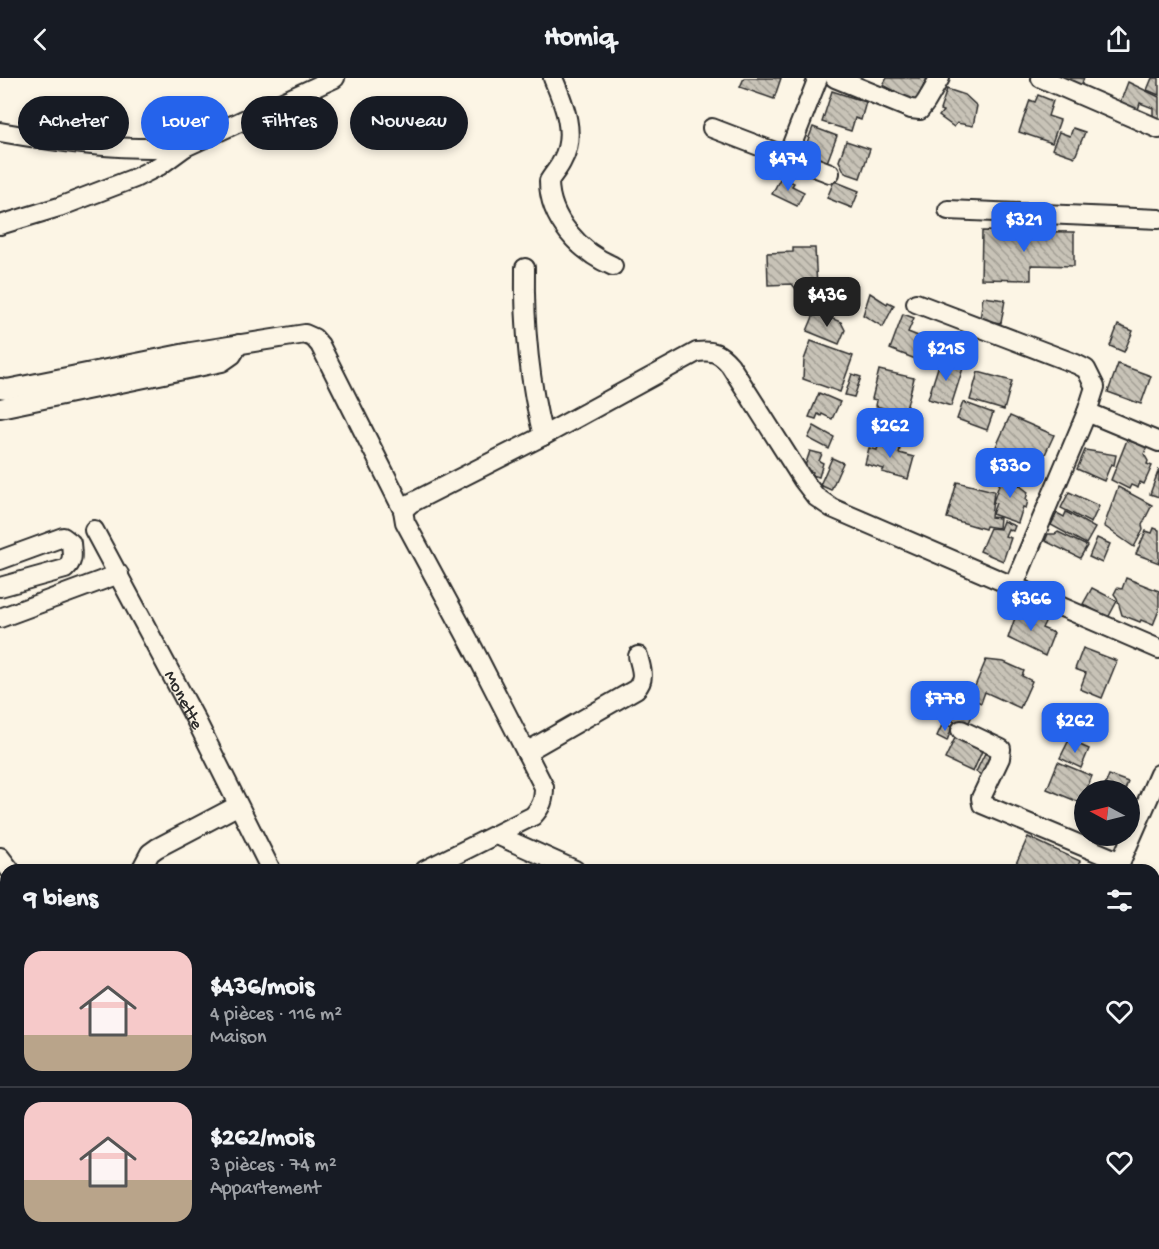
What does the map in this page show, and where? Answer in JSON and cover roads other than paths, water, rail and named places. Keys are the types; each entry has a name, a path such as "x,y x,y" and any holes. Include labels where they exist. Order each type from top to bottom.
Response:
{"street":[{"path":"229,127 335,78"},
{"path":"553,78 568,119 569,138 562,162 549,181 550,197 575,241 582,248 613,266"},
{"path":"787,157 818,78"},
{"path":"835,78 911,109 920,110 940,78"},
{"path":"1041,78 1159,129"},
{"path":"712,128 830,173"},
{"path":"0,132 141,148"},
{"path":"0,225 135,178 159,166 181,150"},
{"path":"948,210 1159,219"},
{"path":"525,268 524,309 531,375 543,436"},
{"path":"916,303 1086,369 1095,387 1087,412 1014,585"},
{"path":"0,388 7,389 239,344 305,334 314,338 320,345 360,422 403,510 405,522 544,787 542,806 533,816 437,864"},
{"path":"0,408 222,362 232,355 239,344"},
{"path":"403,510 411,503 543,436 697,352 710,350 721,354 730,365 816,497 832,508 1159,649"},
{"path":"1087,412 1159,442"},
{"name":"Monette","path":"94,530 198,724 268,864"},
{"path":"0,560 63,537 71,543 73,557 71,564 65,569 0,587"},
{"path":"0,618 119,574"},
{"path":"526,752 642,683 643,677 638,656"},
{"path":"961,730 1001,749 1000,759 981,798 982,804 1115,864"},
{"path":"1120,864 1159,774"},
{"path":"144,864 150,853 157,848 237,806"},
{"path":"496,835 562,864"}]}
